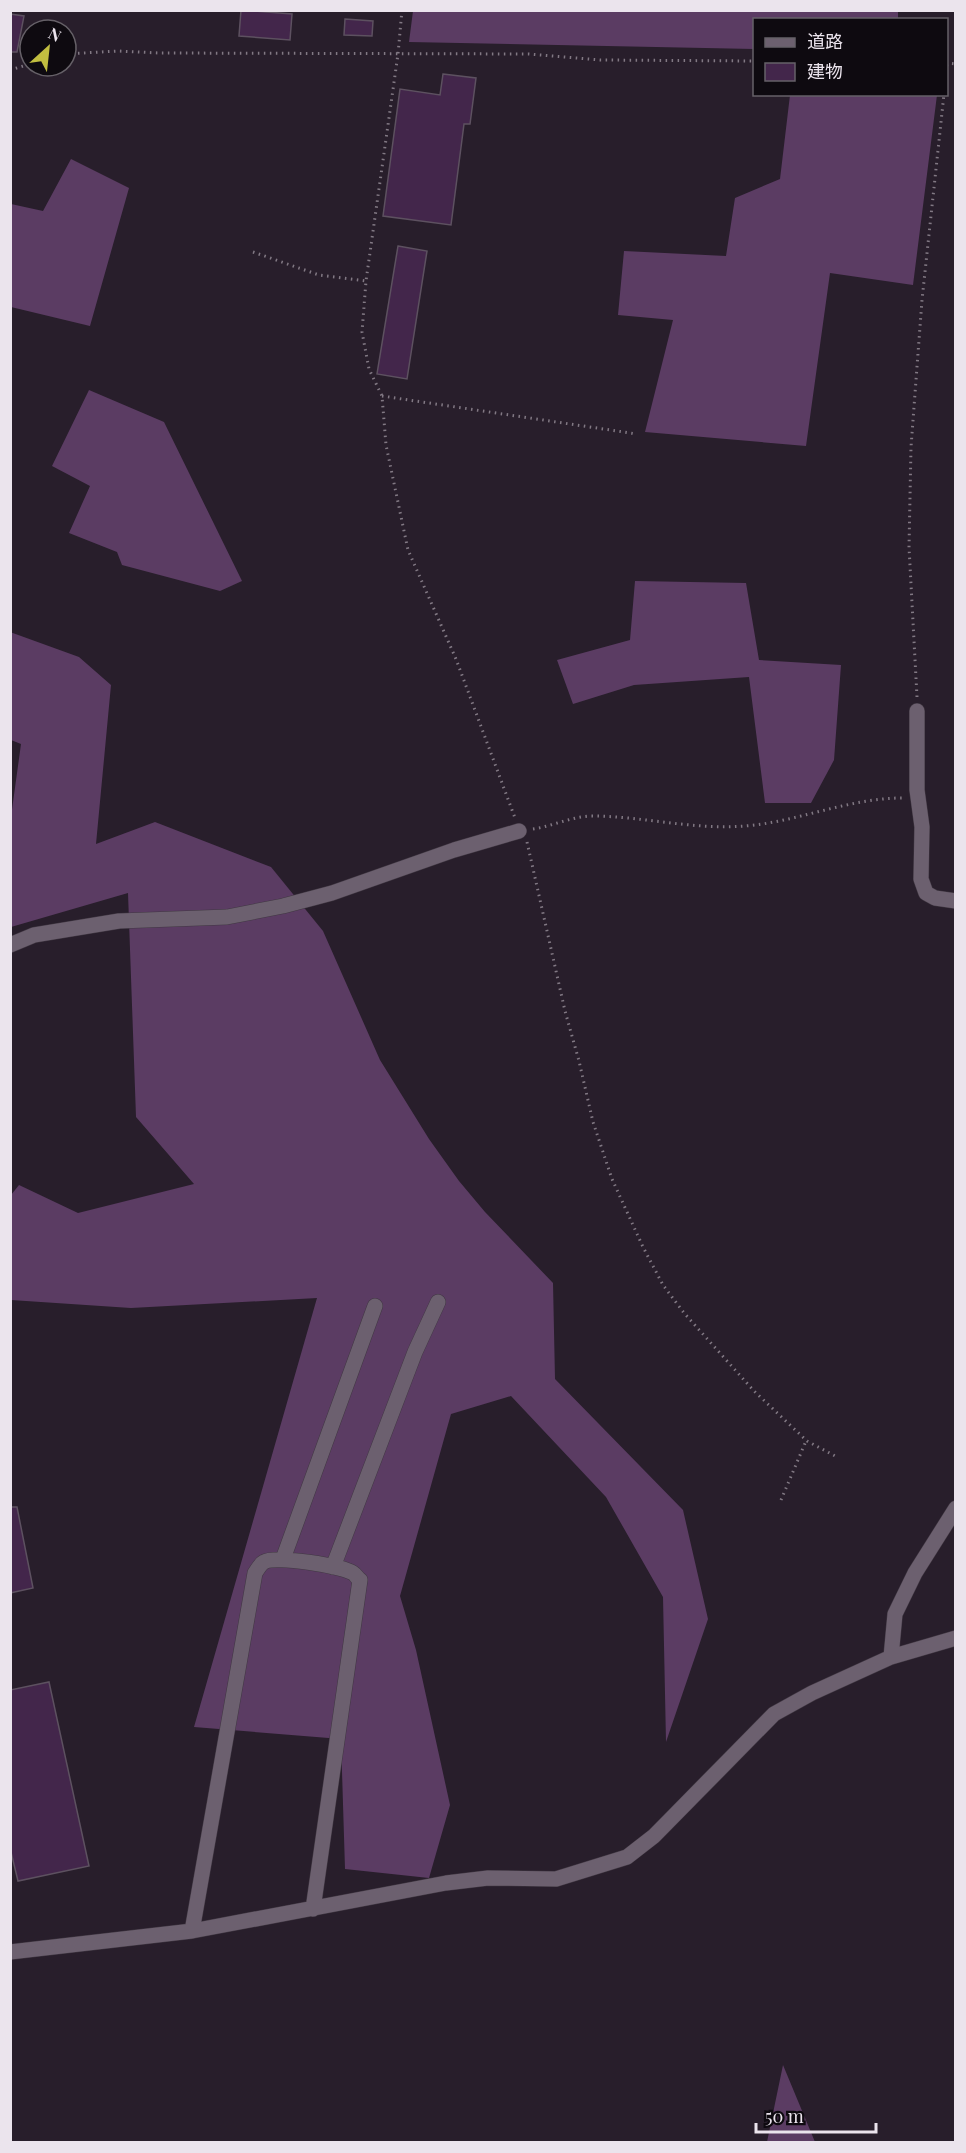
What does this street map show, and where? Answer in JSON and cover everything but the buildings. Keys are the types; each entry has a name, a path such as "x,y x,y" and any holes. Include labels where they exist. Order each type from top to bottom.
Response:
{"street":[{"path":"917,711 918,800 922,827 921,879 926,893 935,898 956,901"},
{"path":"10,945 34,935 119,921 227,917 283,906 332,893 454,850 519,831"},
{"path":"333,1567 415,1352 438,1302"},
{"path":"283,1559 375,1306"},
{"path":"891,1657 895,1614 915,1573 956,1508"},
{"path":"192,1931 255,1573 262,1563 271,1559 333,1567 353,1573 360,1580 313,1909"},
{"path":"10,1952 192,1931 446,1883 488,1878 556,1879 627,1857 654,1836 774,1714 812,1693 891,1657 956,1638"}],"path":[{"path":"402,10 398,54 366,281 362,332 369,369 382,396 386,446 408,550 463,678 519,831 526,842 593,1122 612,1179 628,1216 663,1285 684,1313 754,1391 807,1441 837,1457"},
{"path":"78,53 118,51 528,54 601,60 753,61"},
{"path":"917,711 909,547 911,447 922,300 944,96"},
{"path":"254,252 319,275 366,281"},
{"path":"382,396 638,434"},
{"path":"519,831 589,816 698,827 754,825 877,800 906,798 918,800"},
{"path":"781,1500 807,1441"}],"shaded area":[{"path":"898,10 898,18 753,18 753,49 409,42 413,11"},
{"path":"790,96 937,96 913,285 830,273 806,446 645,432 673,320 618,315 624,251 726,256 735,198 780,179"},
{"path":"71,159 129,188 90,326 11,307 11,204 43,211"},
{"path":"89,390 164,422 242,581 220,591 122,565 117,552 69,533 90,486 52,466"},
{"path":"635,581 746,583 759,660 841,665 834,760 811,803 765,803 749,677 634,685 573,704 557,660 630,640"},
{"path":"10,632 79,657 111,685 96,844 155,822 271,867 323,931 380,1060 429,1139 485,1212 553,1283 555,1379 683,1510 708,1619 666,1742 663,1597 606,1497 511,1396 451,1414 400,1596 416,1650 450,1805 429,1878 345,1869 341,1739 194,1727 317,1298 131,1308 11,1300 11,1195 19,1185 78,1213 194,1184 136,1117 128,893 11,927 10,824 21,744 11,740"},
{"path":"783,2065 815,2142 767,2142"}]}
